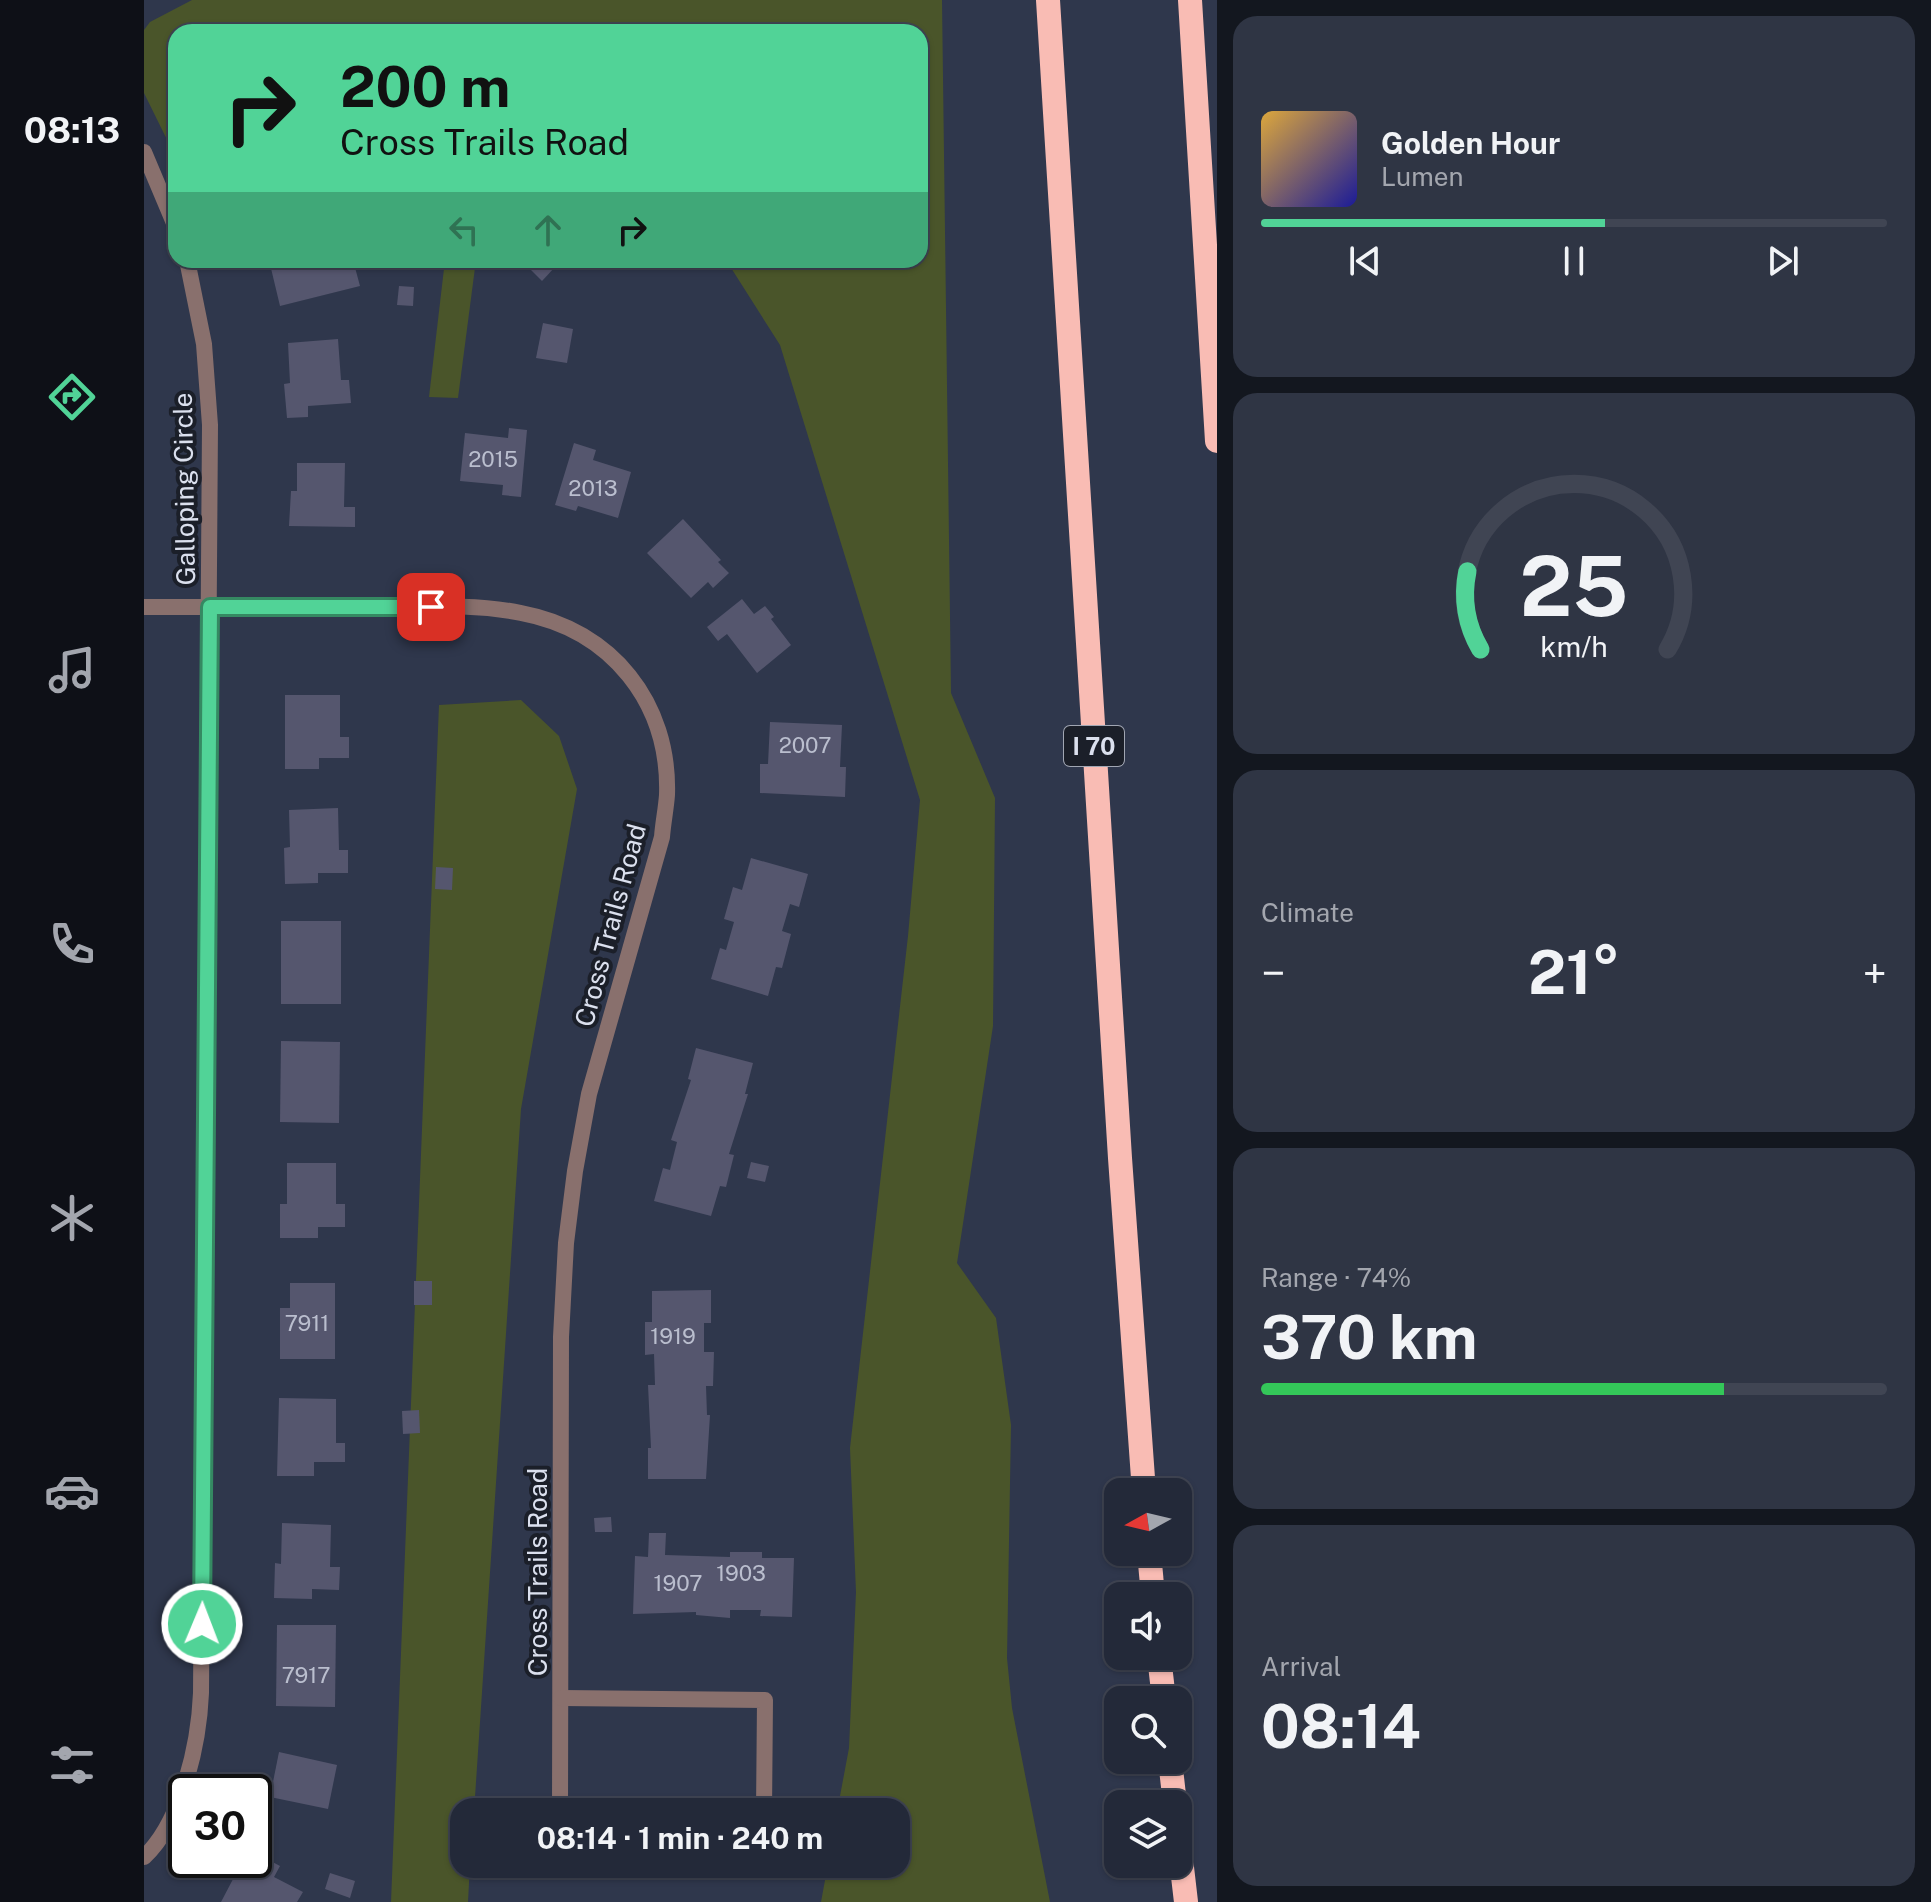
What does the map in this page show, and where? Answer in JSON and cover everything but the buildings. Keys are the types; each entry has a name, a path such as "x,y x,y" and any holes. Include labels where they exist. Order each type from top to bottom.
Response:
{"highway":[{"name":"I 70","path":"1048,0 1120,1158 1143,1478"},
{"path":"1190,0 1217,441"},
{"path":"1183,1878 1186,1902"}],"street":[{"path":"144,152 168,209"},
{"name":"Galloping Circle","path":"144,1857 152,1850 176,1810 192,1758 201,1703 209,409 204,344 189,268"},
{"name":"Cross Trails Road","path":"144,607 462,607 522,613 564,626 600,645 629,672 649,705 663,752 667,794 662,837 589,1094 566,1243 561,1337 560,1798"},
{"name":"Cross Trails Road","path":"561,1698 765,1700 764,1798"}],"green space":[{"path":"192,0 942,0 951,693 995,798 993,1026 957,1263 996,1318 1011,1425 1007,1658 1012,1708 1050,1902 821,1902 825,1878 910,1878 910,1798 840,1798 849,1748 856,1592 850,1448 908,936 920,800 780,345 731,268 928,268 928,24 168,24 168,142 144,93 144,30 150,22"},
{"path":"444,268 475,268 458,398 429,397"},
{"path":"521,700 559,736 577,789 521,1109 475,1798 450,1798 450,1878 469,1878 468,1902 391,1902 439,705"}],"route":[{"path":"202,1624 210,607 431,607"}]}
